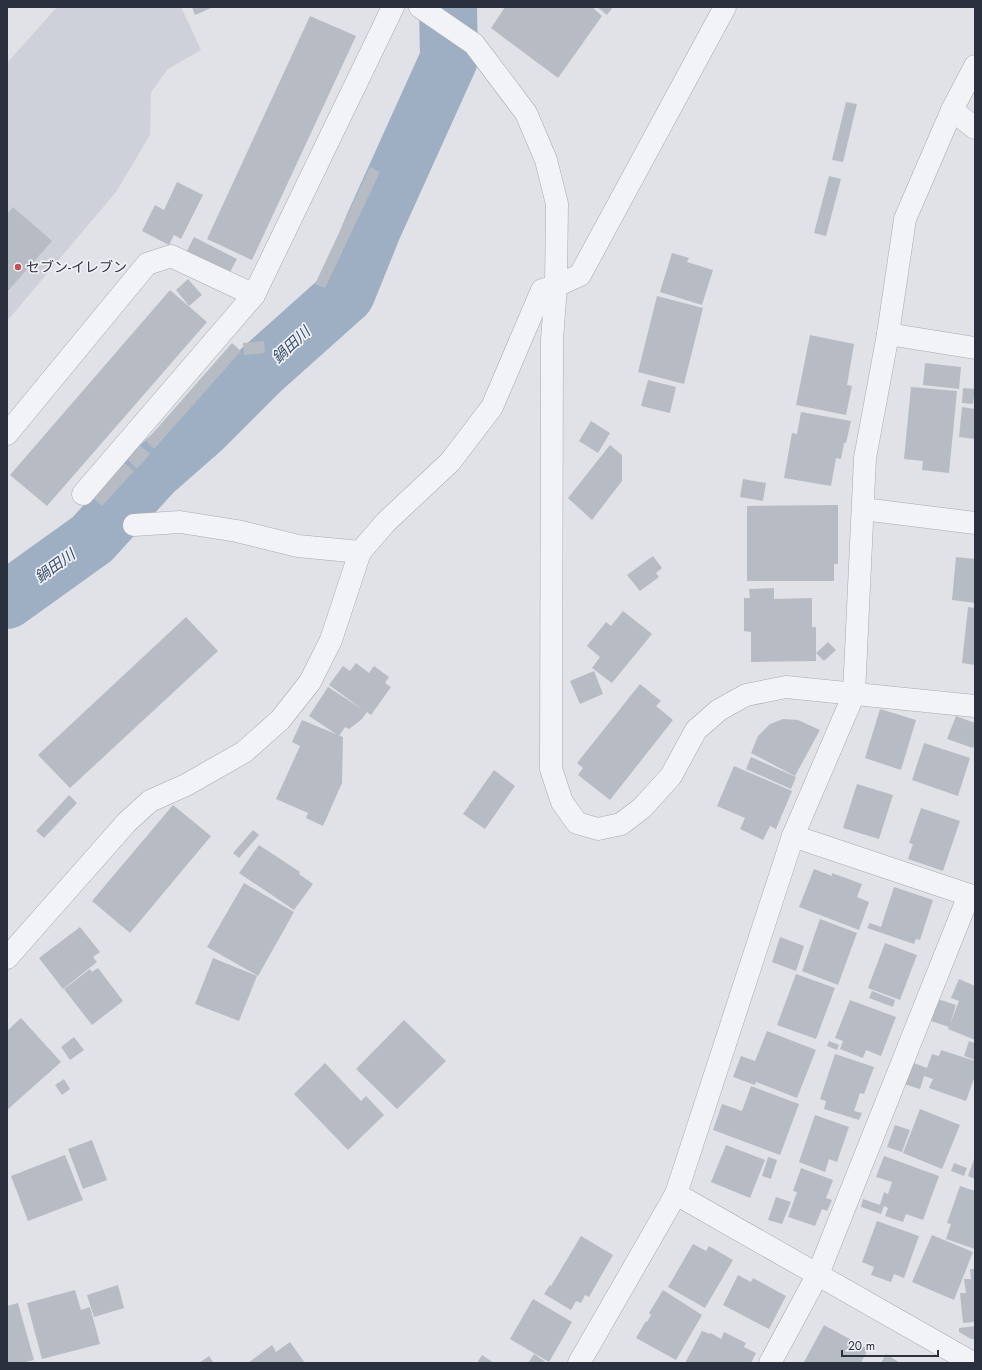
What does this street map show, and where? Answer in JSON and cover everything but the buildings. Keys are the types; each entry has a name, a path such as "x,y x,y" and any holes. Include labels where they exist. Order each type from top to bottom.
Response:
{"street":[{"path":"83,494 254,295 393,7"},
{"path":"7,958 127,822 150,801 186,785 244,752 280,720 310,682 331,640 360,552 386,522 450,462 492,407 542,290 556,286 580,275 725,7"},
{"path":"422,8 474,44 526,113 546,160 557,204 556,286 552,340 551,769 562,802 577,823 598,829 621,824 642,808 671,776 696,730 719,710 746,695 786,686 975,706"},
{"path":"579,1363 676,1194 793,836 854,694 865,458 888,334 905,219 952,110 975,66"},
{"path":"952,110 975,128"},
{"path":"7,434 147,264 171,256 254,295"},
{"path":"888,334 975,348"},
{"path":"863,509 975,523"},
{"path":"134,525 180,522 237,531 298,546 360,552"},
{"path":"770,1363 818,1274 972,896 793,836"},
{"path":"676,1194 971,1362"}],"shaded area":[{"path":"57,7 181,7 201,50 168,69 151,92 150,135 116,192 7,321 7,63"}],"waterway":[{"name":"鍋田川","path":"7,600 92,539 153,472 202,429 262,369 346,294 373,227 449,59 448,7"}],"place":[{"name":"セブン-イレブン","path":"18,267"}]}
